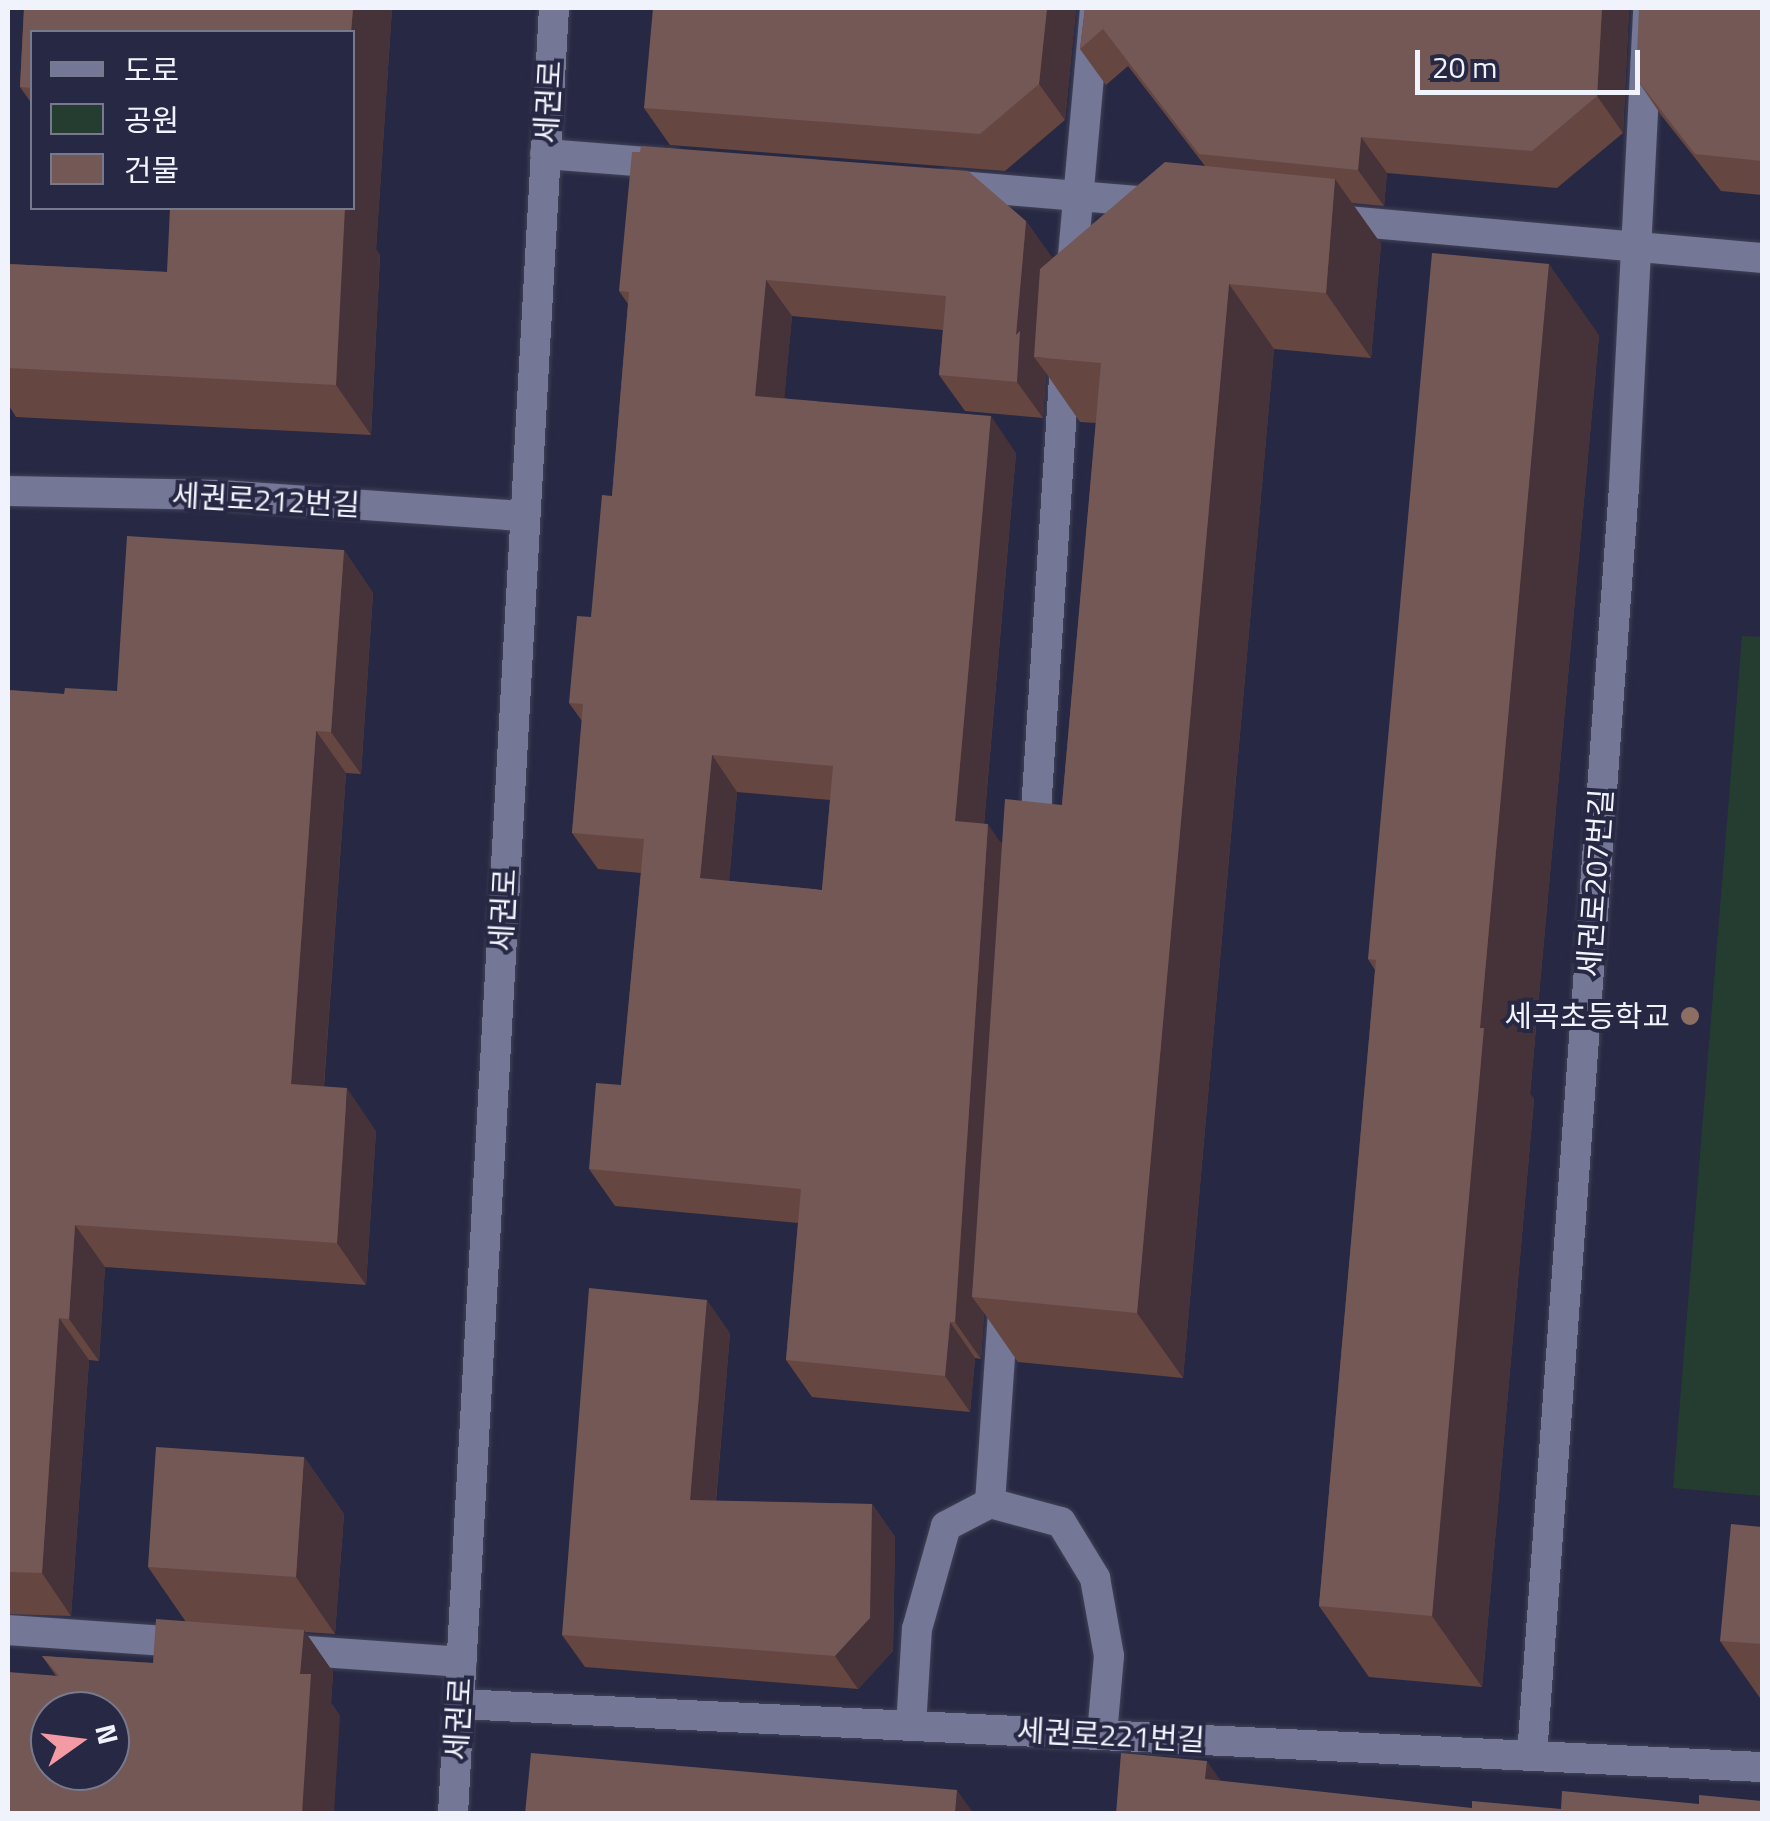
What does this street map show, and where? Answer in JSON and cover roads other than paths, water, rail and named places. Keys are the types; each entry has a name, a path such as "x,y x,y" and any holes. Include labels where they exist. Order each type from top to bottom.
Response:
{"street":[{"name":"세권로","path":"452,1814 554,8"},
{"path":"1032,868 1076,195 1095,8"},
{"name":"세권로207번길","path":"1532,1754 1624,487 1648,8"},
{"path":"545,154 702,166"},
{"path":"919,183 1192,206"},
{"path":"1288,216 1634,250 1762,258"},
{"name":"세권로212번길","path":"8,491 221,495 525,516"},
{"path":"990,1503 1006,1265"},
{"path":"911,1726 916,1629 946,1526 990,1503 1061,1522 1095,1578 1110,1656 1102,1734"},
{"path":"8,1630 462,1662"},
{"name":"세권로221번길","path":"459,1704 1762,1767"}],"place":[{"name":"세곡초등학교","path":"1690,1016"}]}
